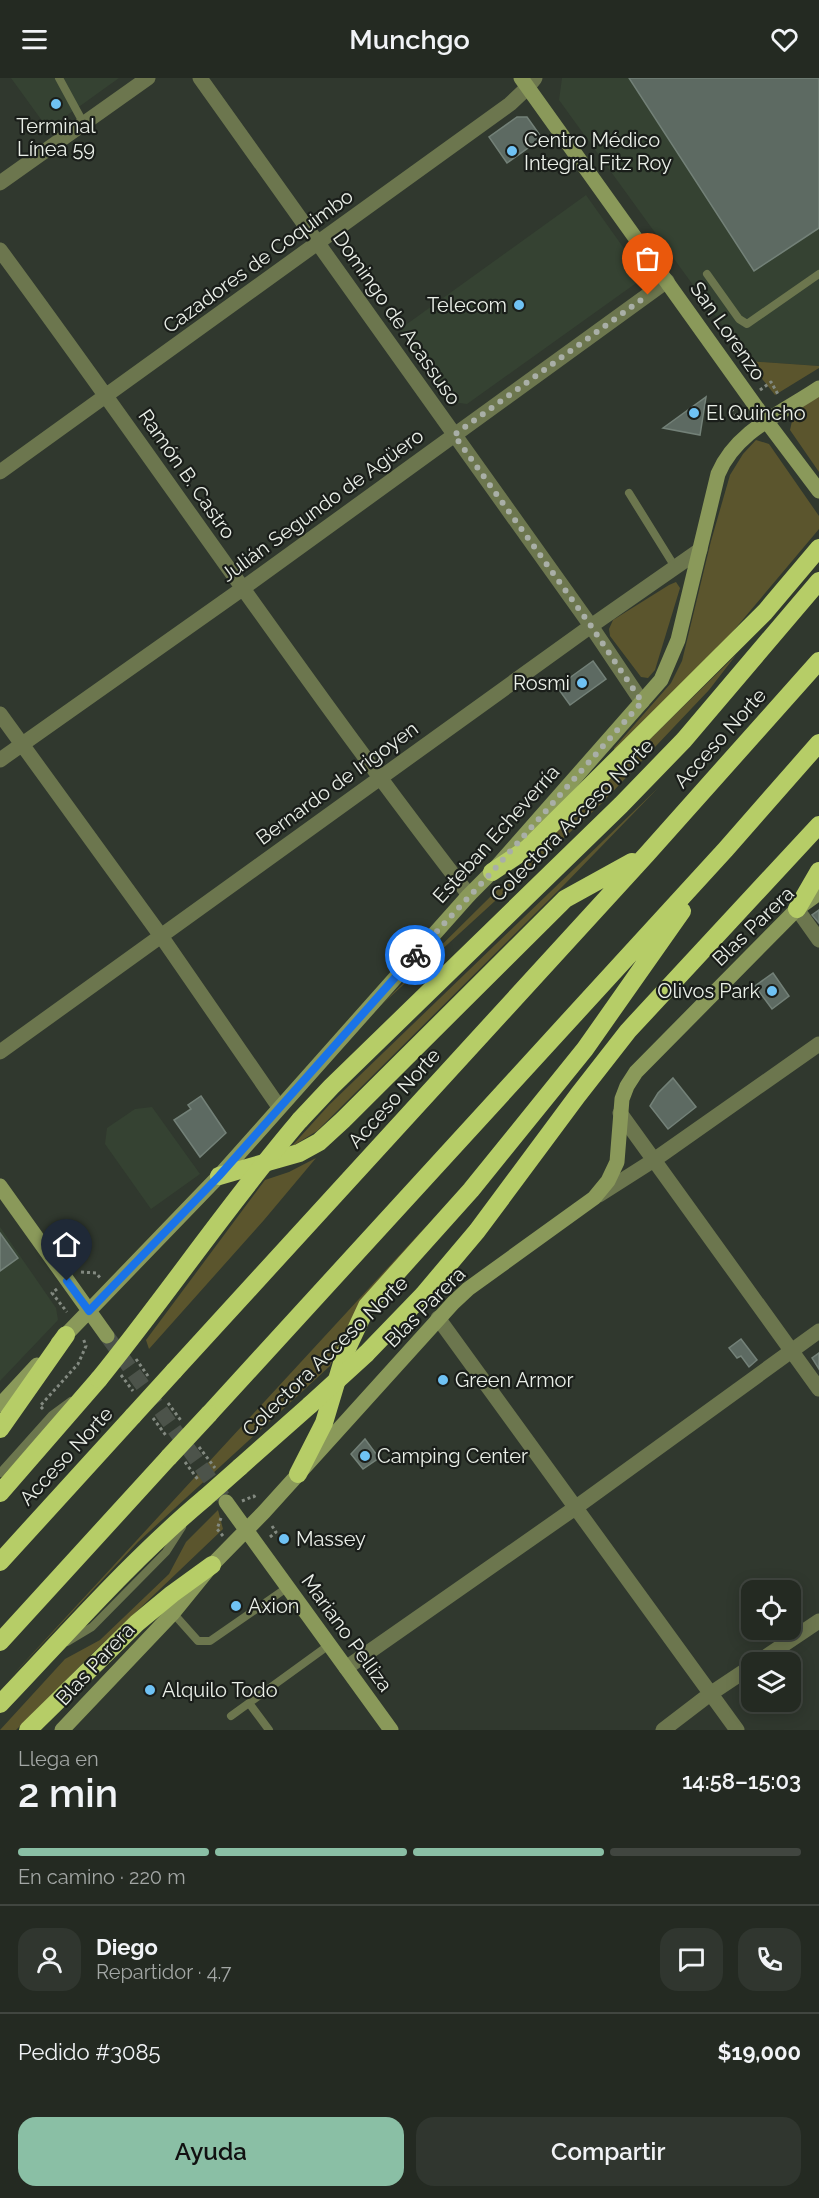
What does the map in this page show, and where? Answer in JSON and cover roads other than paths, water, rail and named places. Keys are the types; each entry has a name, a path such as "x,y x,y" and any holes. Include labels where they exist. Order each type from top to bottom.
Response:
{"highway":[{"path":"492,872 528,848 765,612 819,548"},
{"name":"Colectora Acceso Norte","path":"0,1493 135,1334 239,1194 300,1120 621,805 676,748 819,581"},
{"name":"Acceso Norte","path":"0,1562 646,854 819,661"},
{"path":"0,1642 726,849 819,743"},
{"name":"Colectora Acceso Norte","path":"0,1704 102,1594 199,1503 366,1354 423,1295 477,1231 628,1031 819,825"},
{"path":"298,1474 324,1423 345,1353 367,1306 471,1190 585,1049 726,849"},
{"path":"219,1176 299,1153 319,1142 565,899 646,854"},
{"path":"797,909 819,871"},
{"path":"0,1429 66,1335"},
{"path":"28,1730 137,1623 212,1565"}],"street":[{"path":"0,183 148,78"},
{"name":"Domingo de Acassuso","path":"200,78 591,626 642,702"},
{"name":"Cazadores de Coquimbo","path":"0,472 510,104 528,81"},
{"name":"San Lorenzo","path":"528,81 767,422 819,491"},
{"name":"Ramón B. Castro","path":"0,250 106,395 242,589 469,895"},
{"name":"Julián Segundo de Agüero","path":"0,760 242,589 667,281"},
{"name":"Esteban Echeverría","path":"0,1404 219,1176 661,680 678,640 718,474 724,458 748,433 819,388"},
{"name":"Bernardo de Irigoyen","path":"0,1052 700,550"},
{"path":"0,714 161,936 279,1107"},
{"name":"Blas Parera","path":"62,1730 173,1612 212,1565 247,1530 438,1318 468,1289 594,1198 608,1181 617,1162 621,1134 620,1113 627,1086 647,1059 797,909 819,893"},
{"path":"797,909 819,940"},
{"path":"594,1198 654,1160 819,1044"},
{"path":"620,1113 819,1389"},
{"path":"0,1186 107,1336"},
{"path":"438,1318 737,1730"},
{"path":"346,1668 575,1508 819,1331"},
{"name":"Mariano Pelliza","path":"226,1502 389,1729"},
{"path":"773,1652 819,1621"},
{"path":"663,1730 741,1673"}],"lane":[{"path":"59,78 84,124"},
{"path":"707,274 739,319 747,324 819,274"},
{"path":"629,493 675,567"},
{"path":"0,1473 52,1415 97,1381"},
{"path":"173,1612 198,1641 210,1641 288,1587"},
{"path":"231,1716 329,1645"},
{"path":"249,1703 269,1730"}],"tunnel":[{"path":"107,1336 223,1497"}],"place":[{"name":"Terminal Línea 59","path":"56,104"},
{"name":"Centro Médico Integral Fitz Roy","path":"512,151"},
{"name":"Telecom","path":"519,305"},
{"name":"El Quincho","path":"694,413"},
{"name":"Rosmi","path":"582,683"},
{"name":"Olivos Park","path":"772,991"},
{"name":"Green Armor","path":"443,1380"},
{"name":"Camping Center","path":"365,1456"},
{"name":"Massey","path":"284,1539"},
{"name":"Axion","path":"236,1606"},
{"name":"Alquilo Todo","path":"150,1690"}]}
